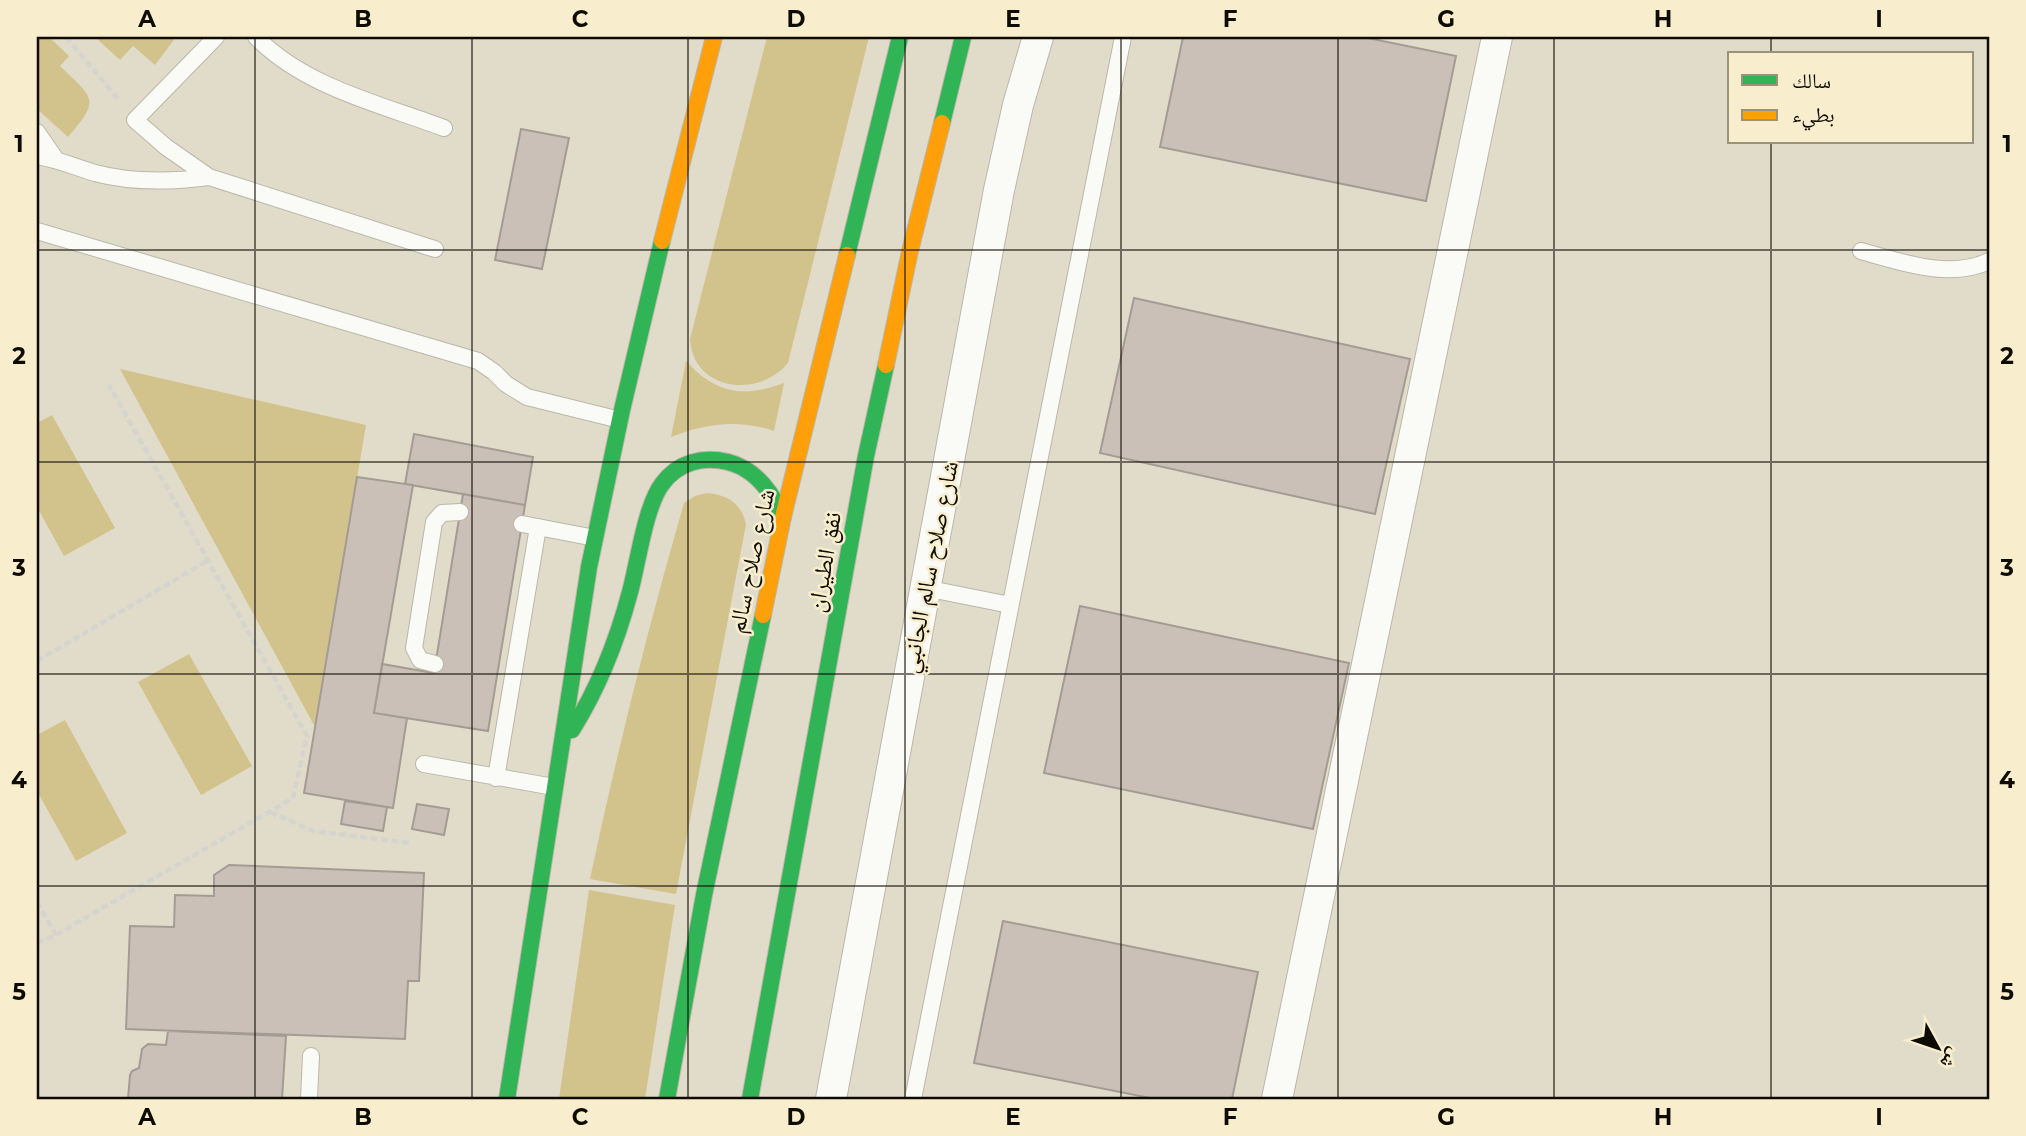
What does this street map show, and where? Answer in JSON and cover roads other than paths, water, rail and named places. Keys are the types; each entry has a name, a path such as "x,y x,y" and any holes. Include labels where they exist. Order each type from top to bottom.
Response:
{"main road":[{"path":"507,1099 595,538 638,332 714,37"},
{"name":"شارع صلاح سالم","path":"667,1099 704,895 783,517 900,37"},
{"name":"نفق الطيران","path":"750,1099 866,456 910,251 963,37"},
{"path":"563,743 589,704 609,663 652,503 657,487 667,474 682,464 699,460 736,464 765,485 776,500 783,517"}],"street":[{"name":"شارع صلاح سالم الجانبي","path":"831,1099 999,190 1018,105 1038,37"},
{"path":"1277,1099 1497,37"}],"lane":[{"path":"216,37 135,120 166,147 209,177 435,249"},
{"path":"256,37 296,68 327,85 444,128"},
{"path":"913,1099 1123,37"},
{"path":"37,132 55,158"},
{"path":"37,156 55,158 97,173 129,179 183,181 209,177"},
{"path":"37,231 461,356 478,362 527,397 620,420"},
{"path":"1861,251 1933,269 1979,266 1989,261"},
{"path":"435,664 420,660 414,648 434,522 442,513 460,512"},
{"path":"496,778 505,678 530,526 595,538"},
{"path":"925,587 1010,605"},
{"path":"424,764 554,787"},
{"path":"309,1099 311,1056"}]}
